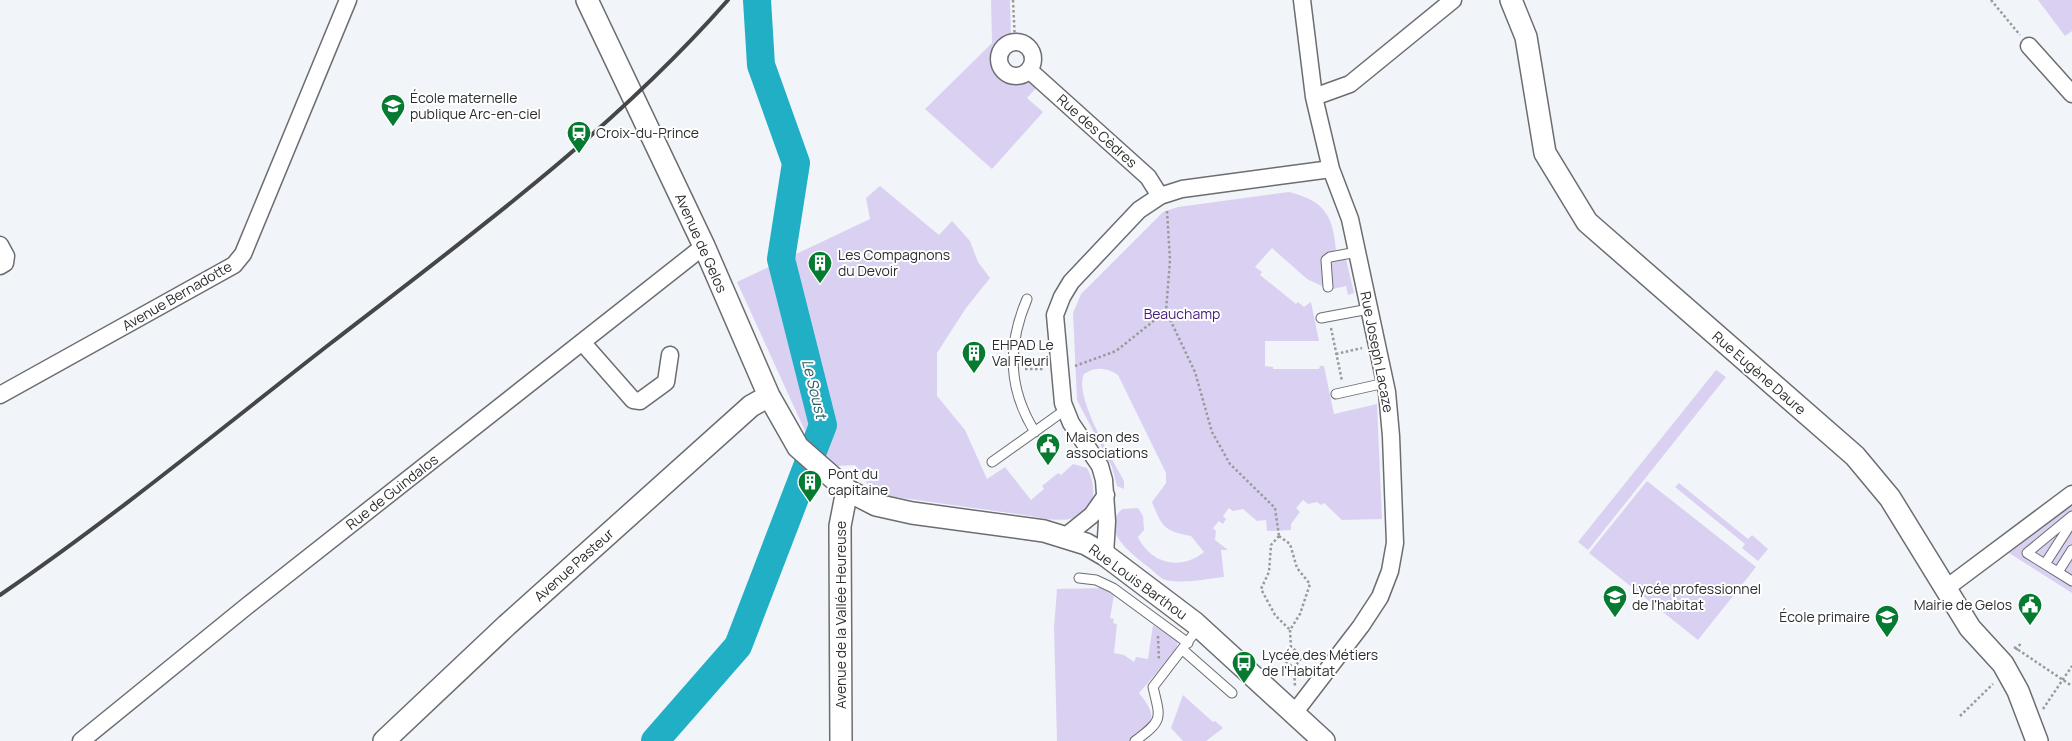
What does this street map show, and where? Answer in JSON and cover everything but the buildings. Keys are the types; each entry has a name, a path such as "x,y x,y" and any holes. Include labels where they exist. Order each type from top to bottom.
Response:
{"street":[{"name":"Avenue Bernadotte","path":"0,395 234,265 242,254 348,0"},
{"name":"Avenue de Gelos","path":"587,0 704,246 769,396 798,447 829,475"},
{"name":"Rue Joseph Lacaze","path":"1295,712 1361,626 1380,597 1390,571 1395,543 1391,436 1385,383 1350,219 1331,169 1314,97 1302,0"},
{"path":"1314,97 1350,84 1453,0"},
{"name":"Rue Eugène Daure","path":"1511,0 1526,38 1545,153 1587,222 1855,456 1890,498 1970,628 2003,664 2034,733"},
{"path":"1015,42 1027,46 1033,58 1029,70 1019,76 1008,74 1000,66 999,56 1004,46 1015,42"},
{"path":"2029,46 2072,94"},
{"name":"Rue des Cèdres","path":"1029,70 1148,176 1160,196"},
{"path":"1105,554 1106,495 1104,480 1100,466 1071,423 1065,410 1059,369 1055,315 1062,297 1071,282 1140,210 1160,196 1182,189 1331,169"},
{"path":"0,245 6,256 4,263 0,266"},
{"name":"Rue de Guindalos","path":"81,741 247,606 704,246"},
{"path":"582,342 633,400 640,401 666,382 670,355"},
{"name":"Avenue Pasteur","path":"384,741 507,625 751,406 769,396"},
{"name":"Rue Louis Barthou","path":"829,475 847,490 876,505 912,513 1044,531 1066,536 1105,554 1190,640 1295,712 1324,741"},
{"name":"Avenue de la Vallée Heureuse","path":"841,741 840,526 847,490"},
{"path":"1946,589 2072,494"},
{"path":"1066,536 1092,515 1106,495"}],"lane":[{"path":"1328,287 1326,260 1330,257 1357,252"},
{"path":"1027,299 1019,318 1013,369 1021,410 1035,432"},
{"path":"1324,318 1369,309"},
{"path":"1340,393 1385,383"},
{"path":"992,462 1065,410"},
{"path":"2045,564 2071,518"},
{"path":"2071,518 2027,552 2071,580"},
{"path":"2058,572 2072,550"},
{"path":"1079,578 1096,580 1113,588 1158,621 1190,640 1232,692"},
{"path":"1135,741 1156,725 1159,716 1153,687 1190,640"}],"path":[{"path":"1013,0 1015,42"},
{"path":"1991,0 2029,46"},
{"path":"1160,196 1168,211 1169,224 1170,260 1166,310 1194,372 1212,432 1230,464 1275,508 1279,536 1290,544 1297,568 1310,584 1300,614 1290,630 1291,647 1282,659 1294,668 1303,656 1291,647"},
{"path":"1013,369 1070,368 1116,351 1166,310"},
{"path":"1324,318 1336,354 1340,393"},
{"path":"1336,354 1377,344"},
{"path":"1279,536 1271,545 1269,572 1260,589 1274,615 1290,630"},
{"path":"1158,621 1159,680"},
{"path":"2010,644 2072,686"},
{"path":"2034,733 2072,666"},
{"path":"1960,716 1996,682"}],"green space":[{"path":"991,0 1010,0 1011,37 1001,44 996,54 995,64 998,76 1012,83 1028,79 1037,87 1027,98 1043,112 992,169 925,109 992,43"},
{"path":"2038,0 2072,0 2072,31 2065,36"},
{"path":"880,186 939,235 952,221 970,241 978,262 990,278 966,308 937,353 937,396 965,430 987,479 1005,467 1031,500 1044,489 1042,486 1058,473 1061,475 1073,464 1087,468 1093,483 1092,499 1090,506 1079,516 1064,520 1050,519 888,496 869,486 855,465 836,466 811,444 737,282 870,219 866,198"},
{"name":"Beauchamp","path":"1289,192 1311,200 1325,212 1335,238 1336,250 1329,252 1321,261 1324,287 1307,279 1272,248 1255,267 1262,272 1260,275 1296,304 1298,302 1304,307 1311,302 1319,341 1265,341 1265,366 1273,367 1273,369 1319,369 1320,366 1324,366 1334,414 1377,404 1382,519 1342,520 1324,503 1321,505 1317,502 1308,504 1303,500 1296,508 1300,512 1291,524 1291,530 1267,531 1266,520 1257,521 1243,509 1233,511 1229,508 1223,516 1226,519 1223,524 1219,521 1213,528 1216,531 1215,540 1228,550 1221,550 1224,577 1188,581 1164,579 1133,555 1120,540 1114,525 1116,517 1122,509 1138,508 1143,516 1144,530 1138,537 1144,546 1159,559 1176,563 1195,558 1204,552 1191,536 1169,530 1159,517 1152,502 1166,483 1166,473 1118,375 1109,370 1096,369 1084,374 1082,384 1084,397 1096,428 1124,481 1124,489 1117,486 1112,467 1077,400 1073,313 1081,294 1163,212 1178,207"},
{"path":"1346,259 1354,293 1348,295 1346,286 1333,289 1330,263"},
{"path":"1716,370 1726,377 1588,550 1578,542"},
{"path":"1647,481 1756,567 1698,640 1589,553"},
{"path":"1679,483 1748,539 1752,535 1768,549 1758,561 1742,548 1745,544 1675,487"},
{"path":"2072,504 2072,593 2009,553"},
{"path":"1106,588 1114,595 1110,618 1114,619 1113,623 1117,624 1114,653 1124,655 1134,662 1136,657 1148,659 1153,625 1178,641 1176,651 1139,693 1151,712 1150,726 1130,741 1057,741 1054,628 1057,589"},
{"path":"1183,695 1213,722 1215,721 1223,728 1206,741 1183,741 1171,728"}],"waterway":[{"name":"Le Soust","path":"655,741 738,646 823,425 781,259 796,163 761,65 757,0"}],"railway":[{"path":"0,595 84,535 167,472 538,181 636,94 728,0"}],"place":[{"name":"École maternelle publique Arc-en-ciel","path":"393,127"},
{"name":"Croix-du-Prince","path":"579,154"},
{"name":"Les Compagnons du Devoir","path":"820,284"},
{"name":"EHPAD Le Val Fleuri","path":"974,374"},
{"name":"Maison des associations","path":"1048,466"},
{"name":"Pont du capitaine","path":"810,503"},
{"name":"Lycée professionnel de l'habitat","path":"1615,618"},
{"name":"Mairie de Gelos","path":"2030,626"},
{"name":"École primaire","path":"1887,638"},
{"name":"Lycée des Métiers de l'Habitat","path":"1244,684"}]}
